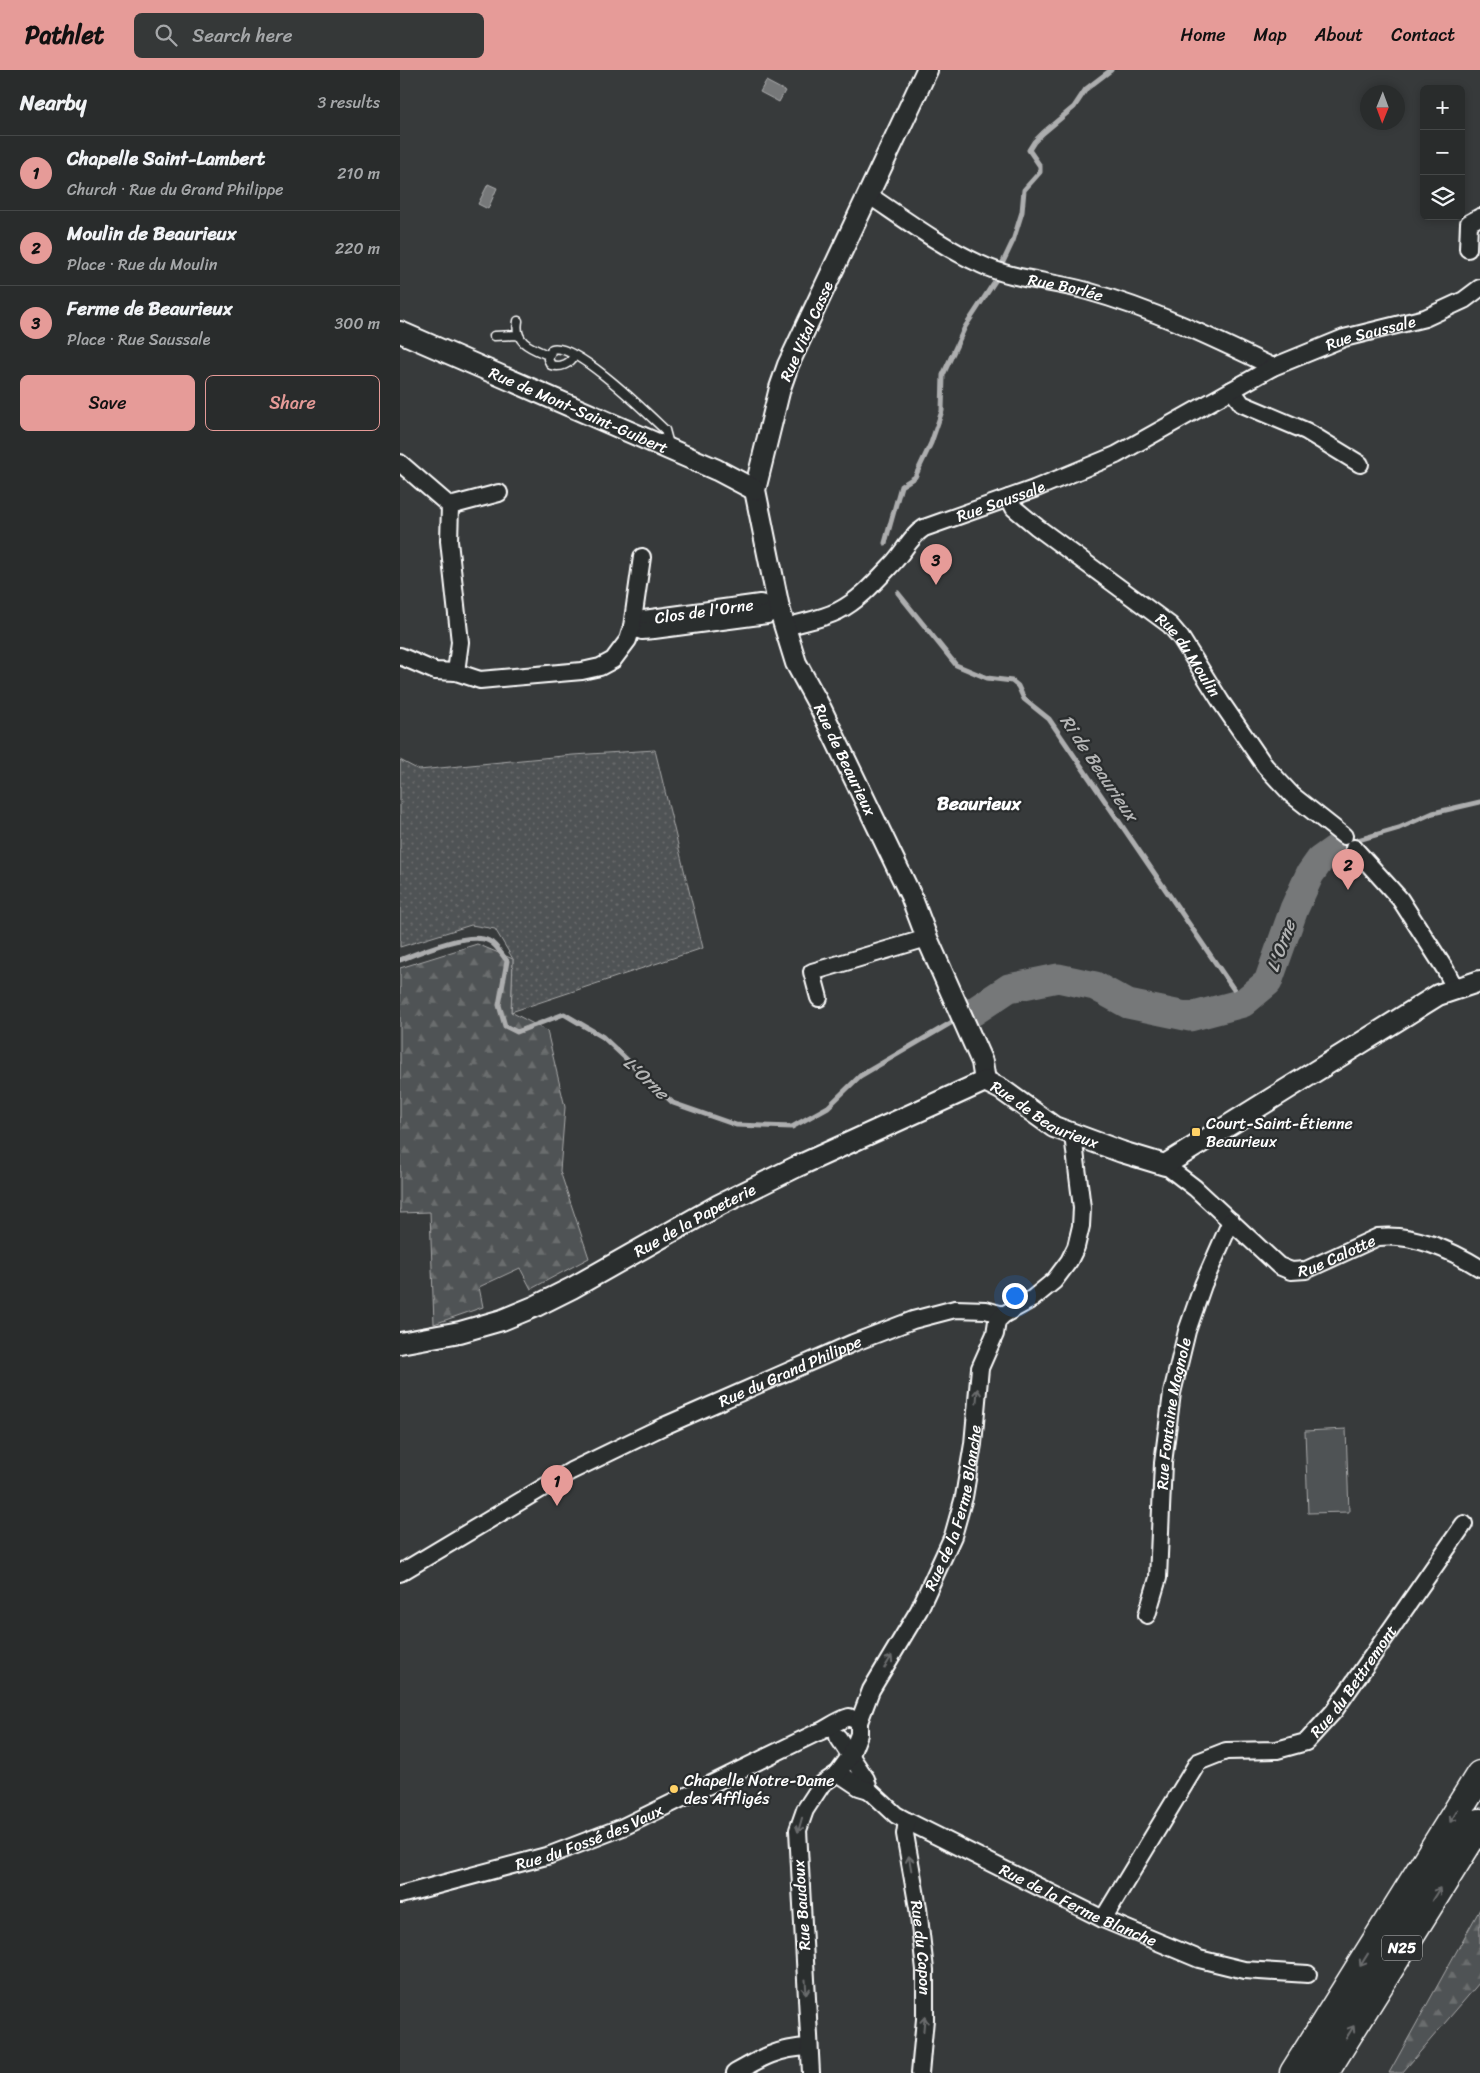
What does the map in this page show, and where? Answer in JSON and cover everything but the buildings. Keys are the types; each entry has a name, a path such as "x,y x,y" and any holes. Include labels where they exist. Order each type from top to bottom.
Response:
{"highway":[{"name":"N25","path":"1294,2073 1480,1775"},
{"name":"N25","path":"1324,2073 1480,1823"}],"street":[{"name":"Rue Vital Casse","path":"779,608 755,490 780,388 788,365 926,70"},
{"name":"Rue Borlée","path":"867,194 942,244 981,265 1021,277 1086,291 1189,326 1273,366"},
{"path":"1468,249 1469,223 1480,217"},
{"name":"Rue Saussale","path":"786,627 837,612 855,601 887,570 917,532 924,528 1008,498 1116,455 1273,366 1344,338 1425,318 1464,300 1480,288"},
{"name":"Rue de Mont-Saint-Guibert","path":"400,332 717,470 755,490"},
{"path":"1232,390 1242,404 1306,431 1360,464"},
{"path":"400,463 450,506"},
{"path":"450,506 499,492"},
{"name":"Rue du Moulin","path":"1008,498 1014,508 1037,527 1170,625 1182,638 1221,702 1268,770 1292,795 1349,842 1400,899 1445,969 1454,988"},
{"path":"450,506 449,541 460,642 456,672"},
{"name":"Clos de l'Orne","path":"400,656 435,671 456,672 480,680 582,671 600,666 613,660 628,640 632,627 642,556"},
{"name":"Clos de l'Orne","path":"632,627 640,620 654,617 760,603 779,608"},
{"name":"Rue de Beaurieux","path":"779,608 796,663 911,896 927,938 982,1062 985,1081 1001,1089 1054,1127 1165,1165"},
{"path":"819,998 812,972 927,938"},
{"path":"1165,1165 1438,995 1454,988 1480,981"},
{"name":"Rue de la Papeterie","path":"400,1343 460,1332 502,1320 536,1306 572,1288 719,1205 796,1167 985,1081"},
{"path":"1003,1316 1032,1299 1054,1281 1069,1261 1076,1247 1081,1226 1082,1208 1073,1135"},
{"name":"Rue Calotte","path":"1165,1165 1195,1188 1279,1266 1291,1272 1306,1270 1378,1236 1391,1235 1460,1255 1480,1268"},
{"name":"Rue Fontaine Magnole","path":"1147,1615 1158,1578 1162,1463 1176,1376 1187,1331 1203,1285 1231,1221"},
{"name":"Rue du Grand Philippe","path":"400,1573 571,1471 664,1426 853,1343 913,1320 955,1309 986,1310 1003,1316"},
{"name":"Rue de la Ferme Blanche","path":"837,1730 871,1690 923,1602 952,1536 964,1497 973,1444 980,1368 995,1334 997,1321 1003,1316"},
{"name":"Rue du Bettremont","path":"1103,1919 1198,1762 1226,1751 1277,1750 1306,1742 1334,1711 1464,1524"},
{"name":"Rue de la Ferme Blanche","path":"868,1790 866,1779 851,1755 871,1690"},
{"path":"851,1755 837,1730 849,1717 859,1728"},
{"name":"Rue du Fossé des Vaux","path":"400,1895 550,1856 623,1827 807,1737 837,1730"},
{"name":"Rue Baudoux","path":"811,2073 798,1830 805,1810 822,1784 838,1773 851,1755"},
{"name":"Rue de la Ferme Blanche","path":"838,1773 859,1787 868,1790 896,1815 1103,1919 1199,1959 1244,1970 1308,1974"},
{"name":"Rue du Capon","path":"907,1821 905,1834 919,1917 925,1970 925,2019 920,2073"},
{"path":"735,2073 771,2053 786,2049 809,2047"}],"lane":[{"path":"518,321 518,335 522,342 548,355"},
{"path":"494,336 518,335"},
{"path":"574,355 572,359 556,367 549,363 548,355 554,348 563,349 574,355 599,371 665,430 668,441 666,449"}],"green space":[{"path":"655,750 703,948 511,1012 513,959 495,929 471,925 400,947 400,760 419,770 573,755"},
{"path":"477,944 513,959 511,1012 547,1031 565,1107 560,1171 589,1258 531,1289 520,1268 479,1287 483,1307 434,1324 430,1212 400,1213 400,968"},
{"path":"1346,1429 1349,1512 1308,1513 1305,1431"},
{"path":"1480,1909 1480,1982 1402,2073 1389,2073"}],"shaded area":[{"path":"766,81 785,91 779,102 760,92"},
{"path":"488,184 497,188 488,209 478,204"}],"waterway":[{"name":"Ri de Beaurieux","path":"1003,262 1013,241 1022,212 1024,190 1040,172 1040,166 1029,150 1043,133 1074,107 1086,89 1111,70"},
{"name":"Ri de Beaurieux","path":"885,543 901,486 915,477 931,443 942,411 943,375 965,327 997,278"},
{"name":"Ri de Beaurieux","path":"898,593 956,665 987,678 1012,681 1018,686 1024,699 1049,719 1243,1003"},
{"name":"L'Orne","path":"1341,845 1399,828 1433,813 1480,802"},
{"name":"L'Orne","path":"973,1012 1009,988 1058,978 1095,986 1128,1004 1190,1017 1243,1003 1268,982 1294,909 1310,874 1320,860 1341,845"},
{"name":"L'Orne","path":"400,960 457,941 480,939 492,942 507,961 499,1005 505,1026 517,1032 564,1014 603,1037 673,1103 736,1125 792,1127 828,1107 860,1076 954,1021"}],"place":[{"name":"Ferme de Beaurieux","path":"936,585"},
{"name":"Moulin de Beaurieux","path":"1348,890"},
{"name":"Court-Saint-Étienne Beaurieux","path":"1196,1132"},
{"name":"Chapelle Saint-Lambert","path":"557,1506"},
{"name":"Chapelle Notre-Dame des Affligés","path":"674,1789"}],"district":[{"name":"Beaurieux","path":"979,803"}]}
